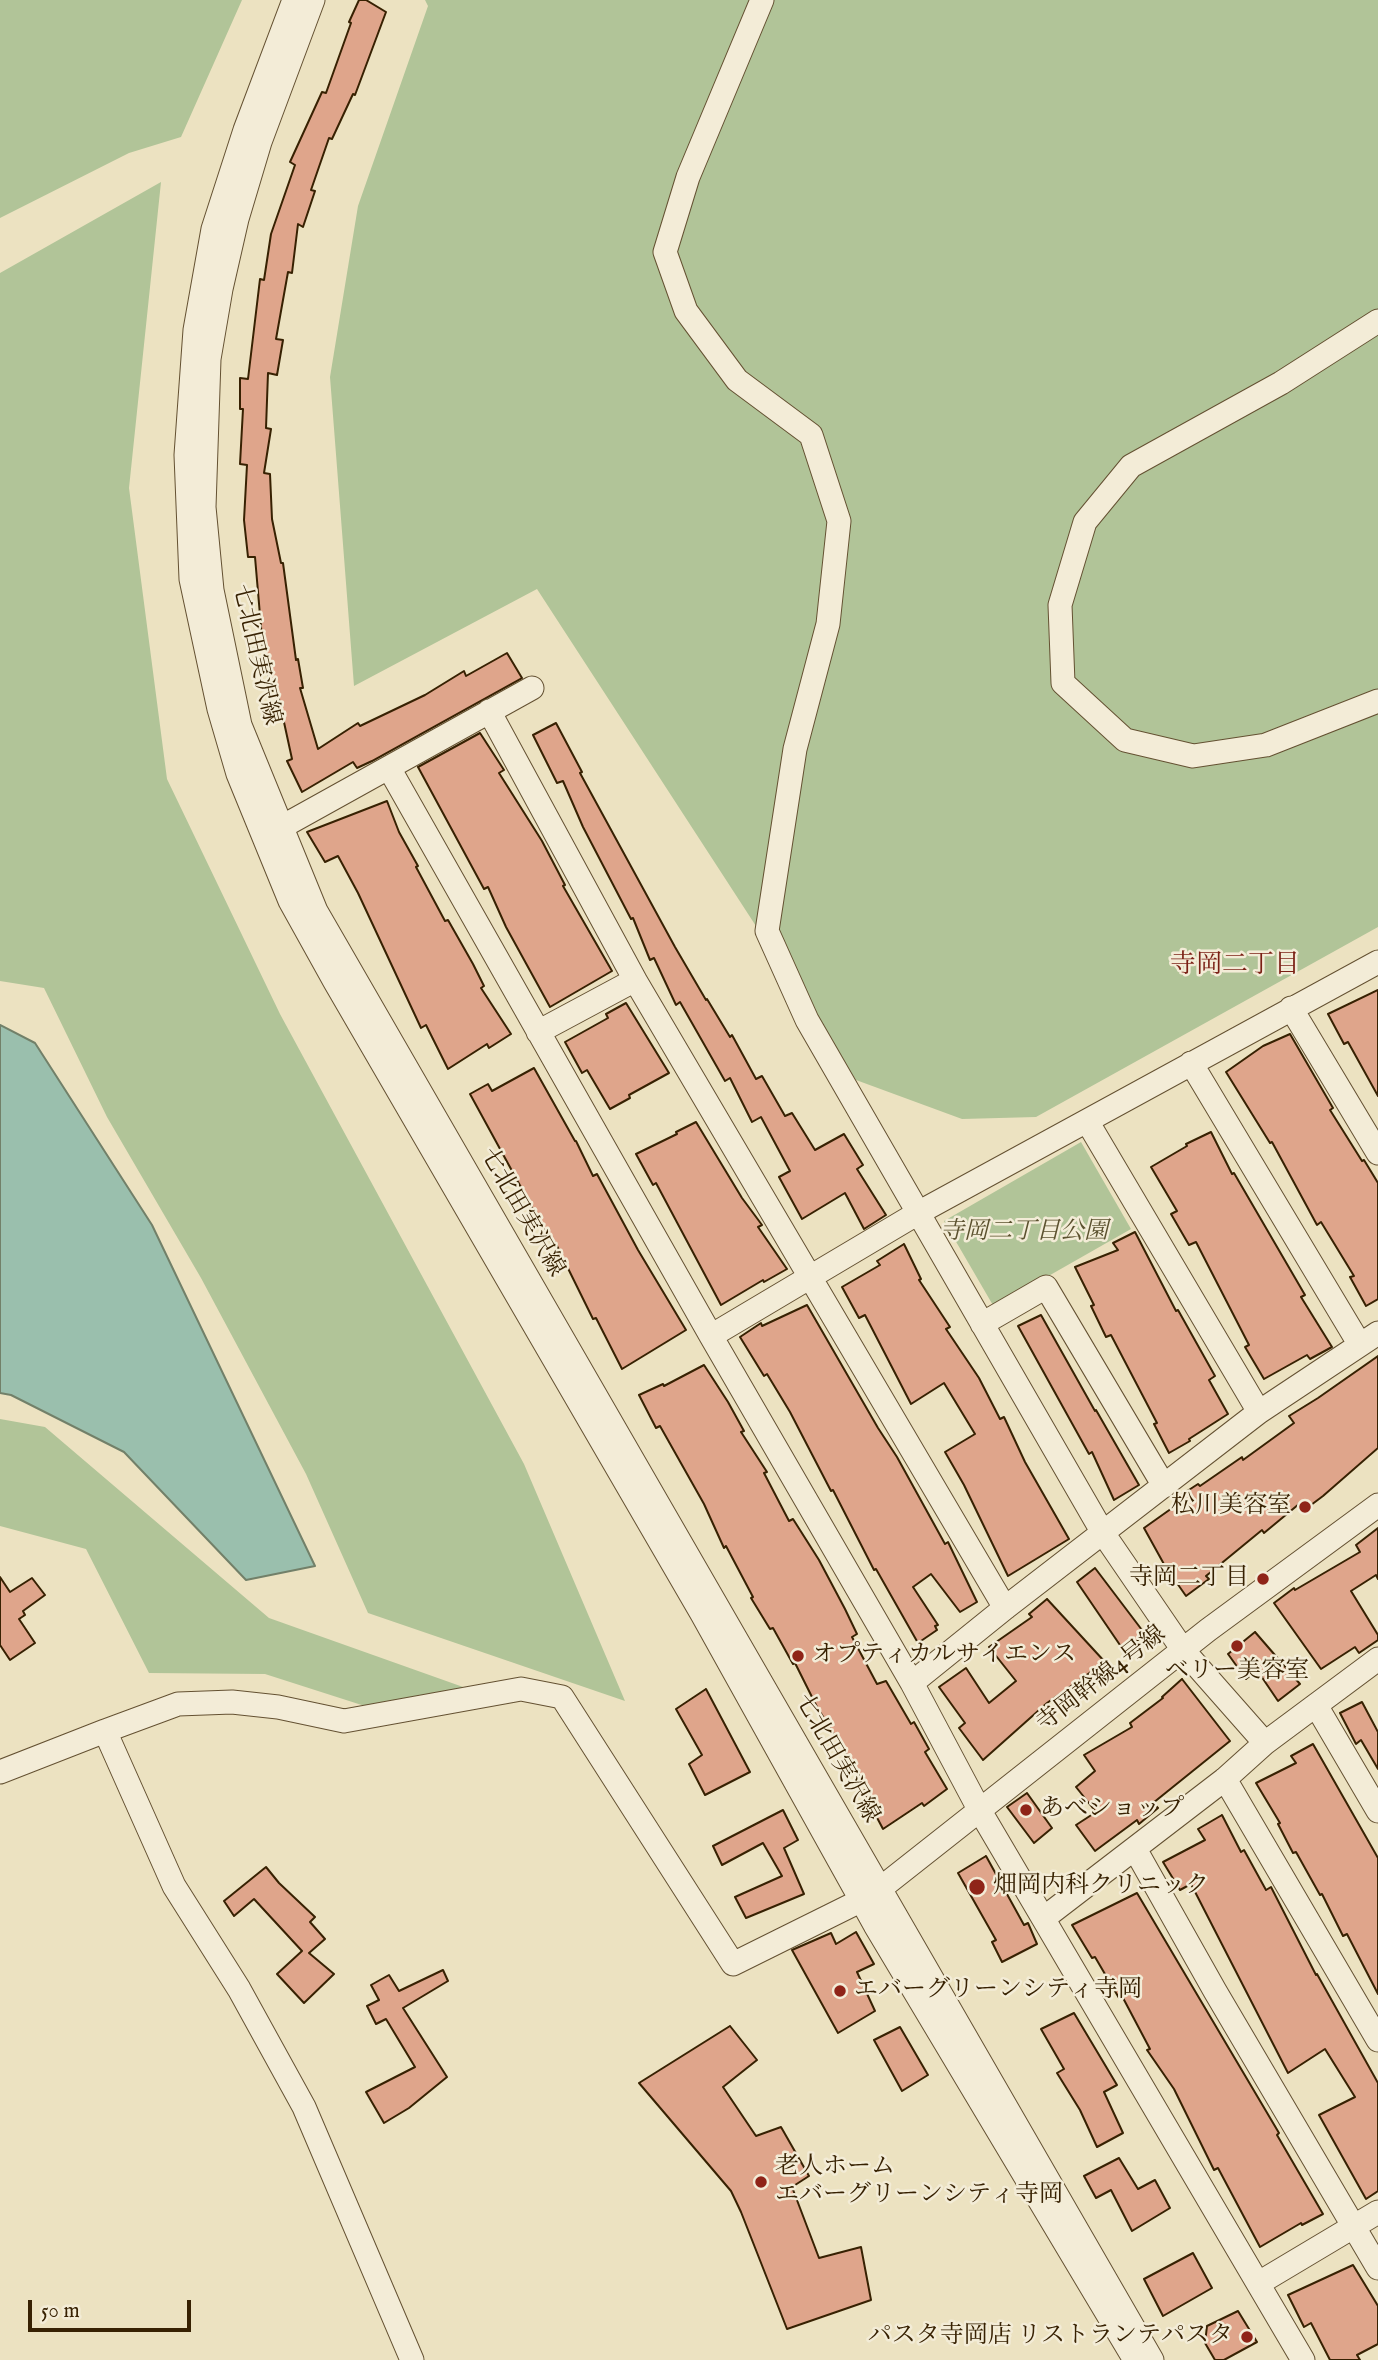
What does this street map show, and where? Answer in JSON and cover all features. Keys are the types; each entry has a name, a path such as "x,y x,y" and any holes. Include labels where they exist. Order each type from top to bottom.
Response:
{"street":[{"path":"294,0 245,130 213,229 195,330 186,455 191,579 219,709 238,774 272,832 290,901 335,982 702,1614 1152,2360"},
{"name":"七北田実沢線","path":"272,832 240,725 212,590 204,507 209,359 237,219 260,142 313,0"},
{"path":"762,0 688,177 665,252 686,310 737,380 811,435 839,521 828,624 795,749 767,931 807,1020 1103,1533 1183,1650 1265,1743"},
{"path":"1378,321 1281,383 1132,466 1085,522 1060,605 1063,683 1125,740 1193,757 1266,745 1378,701"},
{"path":"272,832 532,688"},
{"path":"489,711 635,980 1005,1608"},
{"path":"389,768 711,1336 912,1683 980,1811 1303,2360"},
{"path":"711,1336 918,1213 1378,961"},
{"path":"538,1032 635,980"},
{"path":"1291,1008 1378,1153"},
{"path":"912,1683 1259,1412 1369,1339 1191,1063"},
{"path":"1087,1121 1259,1412"},
{"path":"982,1324 1046,1287 1164,1486"},
{"name":"寺岡幹線4号線","path":"105,1731 178,1704 232,1702 278,1707 344,1721 521,1689 562,1697 733,1964 871,1894 1183,1650 1378,1505"},
{"path":"1044,1919 1225,1779 1265,1743 1317,1707 1378,1659"},
{"path":"1317,1707 1378,1811"},
{"path":"0,1772 105,1731 174,1886 239,1989 304,2107 412,2360"},
{"path":"1225,1779 1378,2040"},
{"path":"1135,1849 1378,2268"},
{"path":"871,1894 1135,2360"},
{"path":"1259,2283 1378,2212"}],"green space":[{"path":"0,0 242,0 181,137 129,153 0,218"},
{"path":"425,0 1378,0 1378,927 1036,1117 962,1119 856,1080 537,589 354,686 330,377 358,206 428,6"},
{"path":"161,182 129,488 167,779 280,1014 524,1464 625,1701 368,1613 306,1474 201,1278 107,1117 44,988 0,981 0,273"},
{"name":"寺岡二丁目公園","path":"1081,1142 1131,1229 994,1307 944,1221"},
{"path":"0,1419 45,1427 269,1618 480,1693 371,1708 265,1674 149,1673 86,1549 0,1526"}],"shaded area":[{"path":"0,1025 35,1043 152,1225 315,1566 246,1580 124,1452 11,1395 0,1393"}],"building":[{"path":"359,0 366,0 386,12 355,95 353,94 332,139 329,138 311,190 315,191 303,227 298,224 292,273 288,272 276,339 283,340 277,375 268,373 266,428 271,429 264,473 270,474 272,519 283,563 296,660 298,659 303,688 300,688 318,749 358,723 360,726 425,695 464,671 466,676 507,653 522,678 372,761 357,768 353,762 302,792 287,761 292,759 277,690 271,691 263,650 255,557 248,557 244,520 247,465 240,464 243,409 240,409 240,378 248,379 260,279 264,280 271,234 295,165 290,162 322,92 326,93"},
{"path":"556,723 582,772 580,773 675,947 730,1037 732,1035 756,1079 762,1076 785,1116 792,1113 815,1150 844,1134 863,1165 857,1169 886,1215 864,1229 845,1193 802,1219 779,1177 790,1171 761,1117 752,1122 730,1078 725,1081 680,1002 676,1005 654,958 650,960 633,918 631,919 583,827 563,781 557,783 533,735"},
{"path":"480,733 504,770 499,773 542,841 565,885 563,886 612,971 550,1007 506,927 488,887 484,889 418,767"},
{"path":"387,801 399,832 418,866 416,867 445,921 448,920 473,964 484,986 481,988 511,1034 489,1048 487,1044 448,1069 426,1025 421,1028 338,856 325,862 307,832"},
{"path":"1378,990 1378,1096 1348,1042 1344,1044 1328,1014"},
{"path":"626,1003 669,1073 610,1109 587,1070 582,1073 565,1042 608,1018 606,1014"},
{"path":"1290,1034 1333,1108 1330,1110 1378,1183 1378,1299 1366,1306 1350,1277 1354,1276 1321,1222 1317,1225 1272,1142 1270,1143 1226,1072 1263,1046"},
{"path":"534,1068 593,1176 597,1174 686,1330 622,1369 596,1318 593,1319 555,1242 552,1244 470,1094 488,1084 492,1091"},
{"path":"696,1122 742,1198 762,1225 758,1227 787,1269 721,1305 656,1183 653,1185 636,1154"},
{"path":"1211,1132 1232,1174 1234,1173 1305,1295 1301,1297 1332,1347 1310,1359 1307,1355 1264,1379 1245,1347 1249,1345 1196,1242 1189,1245 1171,1214 1177,1211 1151,1167 1187,1146 1186,1144"},
{"path":"1135,1232 1176,1311 1178,1310 1215,1376 1209,1380 1228,1414 1169,1453 1154,1424 1157,1423 1111,1335 1106,1337 1075,1267 1118,1250 1113,1243"},
{"path":"904,1244 921,1279 919,1280 950,1327 946,1329 979,1378 1000,1419 1004,1417 1025,1462 1069,1539 1008,1576 945,1452 975,1434 944,1383 911,1404 865,1315 859,1318 842,1287 880,1265 877,1261"},
{"path":"807,1305 945,1544 948,1542 977,1602 960,1612 931,1574 913,1587 938,1625 935,1626 937,1630 918,1643 876,1569 874,1570 790,1412 740,1337 761,1323 762,1326"},
{"path":"1041,1315 1139,1485 1114,1500 1092,1452 1089,1454 1018,1326"},
{"path":"1378,1356 1378,1448 1303,1511 1299,1504 1264,1533 1262,1530 1206,1576 1209,1579 1186,1596 1165,1566 1144,1528 1182,1501 1178,1497 1198,1484 1200,1486 1242,1457 1243,1460 1294,1423 1289,1416"},
{"path":"704,1365 744,1431 741,1432 767,1472 764,1473 789,1521 793,1519 819,1560 857,1634 852,1637 877,1684 886,1681 911,1724 914,1722 929,1749 925,1752 947,1789 924,1806 922,1803 883,1829 863,1791 868,1789 817,1707 795,1663 793,1664 773,1628 770,1629 751,1598 753,1597 726,1546 724,1548 704,1504 660,1426 656,1428 639,1395 663,1384 664,1386"},
{"path":"1378,1528 1378,1579 1376,1575 1351,1591 1378,1635 1378,1640 1359,1653 1355,1647 1321,1669 1274,1603 1294,1588 1295,1590 1360,1552 1356,1545"},
{"path":"1095,1568 1145,1634 1126,1650 1077,1582"},
{"path":"0,1577 10,1592 32,1578 45,1595 23,1611 25,1615 19,1619 35,1643 10,1660 0,1645"},
{"path":"1047,1599 1105,1662 1047,1703 983,1760 959,1728 965,1723 939,1687 966,1668 989,1703 1016,1681 989,1647 1032,1617 1029,1614"},
{"path":"1255,1632 1300,1684 1278,1701 1257,1670 1246,1679 1228,1654"},
{"path":"1182,1679 1230,1741 1153,1803 1158,1808 1139,1824 1137,1820 1095,1851 1076,1825 1096,1812 1076,1787 1095,1771 1084,1755 1132,1727 1130,1723 1163,1698"},
{"path":"706,1689 750,1772 705,1795 689,1764 702,1755 676,1709"},
{"path":"1362,1702 1378,1732 1378,1769 1361,1740 1356,1744 1340,1713"},
{"path":"1313,1744 1378,1858 1378,1994 1347,1934 1343,1936 1322,1894 1320,1895 1296,1852 1293,1853 1278,1824 1280,1823 1256,1783 1296,1763 1291,1756"},
{"path":"1027,1793 1052,1828 1034,1843 1007,1807"},
{"path":"783,1810 798,1840 784,1848 804,1894 746,1918 735,1897 782,1876 763,1843 722,1865 713,1846"},
{"path":"1222,1815 1241,1852 1244,1850 1266,1890 1271,1887 1316,1975 1378,2083 1378,2191 1366,2199 1319,2115 1355,2097 1325,2049 1288,2073 1191,1884 1180,1890 1163,1862 1205,1840 1198,1829"},
{"path":"986,1856 1024,1925 1028,1923 1037,1944 1002,1962 992,1942 996,1940 958,1873"},
{"path":"266,1867 315,1917 310,1922 325,1939 309,1953 334,1974 304,2003 277,1974 302,1951 254,1899 234,1916 224,1901"},
{"path":"1137,1893 1279,2133 1277,2135 1323,2214 1302,2225 1301,2223 1260,2247 1218,2168 1214,2170 1174,2089 1147,2050 1150,2049 1122,1996 1119,1998 1072,1925"},
{"name":"エバーグリーンシティ寺岡","path":"856,1932 874,1964 857,1972 875,2011 838,2033 792,1950 831,1933 836,1944"},
{"path":"443,1970 448,1981 403,2008 447,2077 409,2108 384,2123 366,2092 415,2067 386,2019 376,2024 367,2006 379,2000 371,1985 389,1975 399,1991"},
{"path":"1074,2013 1117,2085 1104,2092 1123,2133 1097,2147 1080,2110 1057,2073 1064,2069 1041,2029"},
{"name":"老人ホーム エバーグリーンシティ寺岡","path":"730,2026 757,2060 723,2087 756,2136 781,2127 809,2176 792,2187 819,2258 861,2247 871,2300 787,2329 731,2191 639,2083"},
{"path":"900,2027 928,2075 902,2091 874,2040"},
{"path":"1119,2158 1138,2189 1155,2180 1170,2208 1132,2231 1111,2190 1096,2198 1084,2176"},
{"path":"1193,2253 1212,2288 1163,2316 1144,2279"},
{"path":"1353,2265 1378,2306 1378,2344 1357,2355 1360,2360 1330,2360 1311,2323 1304,2327 1288,2295"},
{"path":"1238,2311 1257,2342 1224,2360 1215,2360 1205,2343 1207,2326"}],"place":[{"name":"松川美容室","path":"1305,1507"},
{"name":"寺岡二丁目","path":"1263,1579"},
{"name":"ベリー美容室","path":"1237,1646"},
{"name":"オプティカルサイエンス","path":"798,1656"},
{"name":"あべショップ","path":"1026,1810"},
{"name":"畑岡内科クリニック","path":"977,1887"},
{"name":"エバーグリーンシティ寺岡","path":"840,1991"},
{"name":"老人ホーム エバーグリーンシティ寺岡","path":"761,2182"},
{"name":"パスタ寺岡店 リストランテパスタ","path":"1247,2337"}],"district":[{"name":"寺岡二丁目","path":"1235,967"}]}
